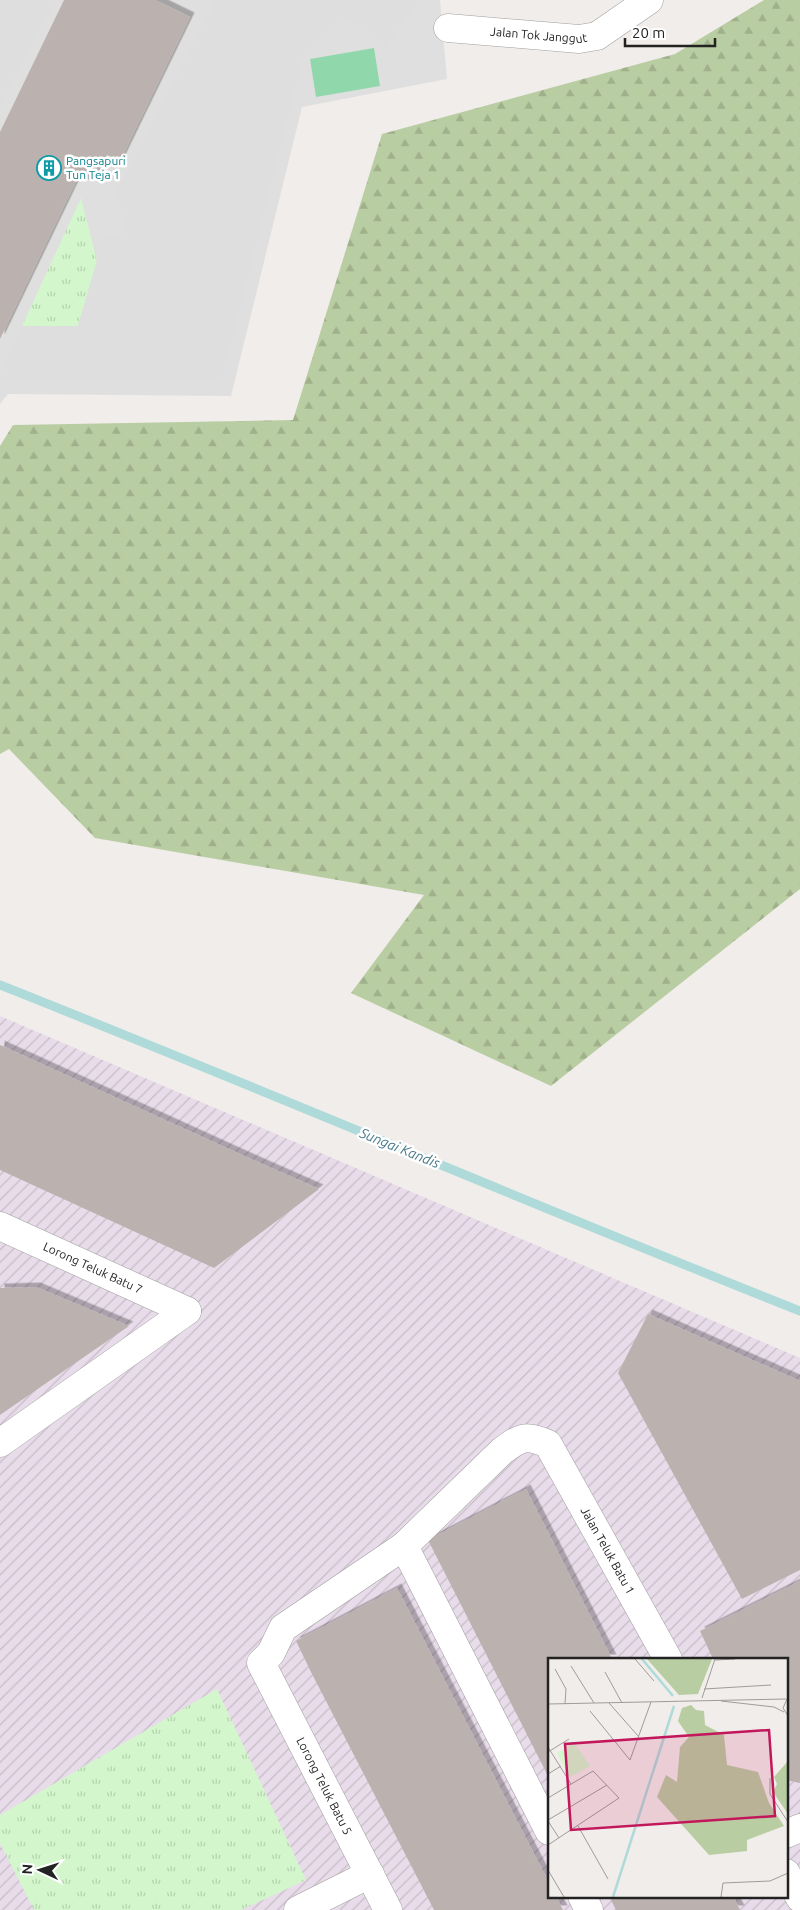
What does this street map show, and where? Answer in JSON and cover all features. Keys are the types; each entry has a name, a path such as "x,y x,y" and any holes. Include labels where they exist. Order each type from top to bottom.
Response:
{"street":[{"name":"Jalan Tok Janggut","path":"448,28 579,40 597,36 649,0"},
{"name":"Lorong Teluk Batu 7","path":"0,1226 188,1310 0,1443"},
{"name":"Jalan Teluk Batu 1","path":"404,1546 502,1451 516,1441 533,1437 548,1444 667,1658"},
{"name":"Lorong Teluk Batu 5","path":"388,1910 260,1663 271,1653 283,1628 404,1546"},
{"path":"404,1546 548,1829"},
{"path":"788,1833 800,1828"},
{"path":"298,1910 370,1874"},
{"path":"788,1876 800,1898"},
{"path":"583,1898 589,1910"}],"shaded area":[{"path":"0,0 440,0 447,79 302,107 231,396 8,394 0,404"},
{"path":"0,0 56,0 0,104"},
{"path":"216,0 421,0 383,50 347,16 302,60 221,382 0,380 0,375 22,326 78,326 104,235 127,239 116,192"},
{"path":"0,1016 800,1358 800,1910 0,1910"}],"green space":[{"path":"764,0 800,0 800,889 551,1086 351,993 424,895 95,838 9,749 0,754 0,446 13,425 293,420 382,134 675,54"},
{"path":"374,48 380,86 316,97 310,59"},
{"path":"81,198 97,261 78,326 22,326"},
{"path":"217,1689 306,1880 241,1910 34,1910 0,1843 0,1815"}],"building":[{"name":"Pangsapuri Tun Teja 1","path":"64,0 155,0 190,17 120,161 105,154 92,181 79,175 0,339 0,132"},
{"path":"0,1045 319,1189 214,1268 0,1170"},
{"path":"36,1287 129,1326 0,1415 0,1288"},
{"path":"648,1314 800,1381 800,1570 742,1599 618,1373"},
{"path":"526,1489 611,1658 548,1658 548,1776 428,1540"},
{"path":"800,1581 800,1783 788,1780 788,1658 713,1658 700,1631"},
{"path":"397,1588 548,1881 548,1898 557,1898 563,1910 434,1910 296,1641"},
{"path":"610,1898 734,1898 740,1910 616,1910"}],"waterway":[{"name":"Sungai Kandis","path":"0,985 800,1311"}],"place":[{"name":"Pangsapuri Tun Teja 1","path":"49,168"}]}
